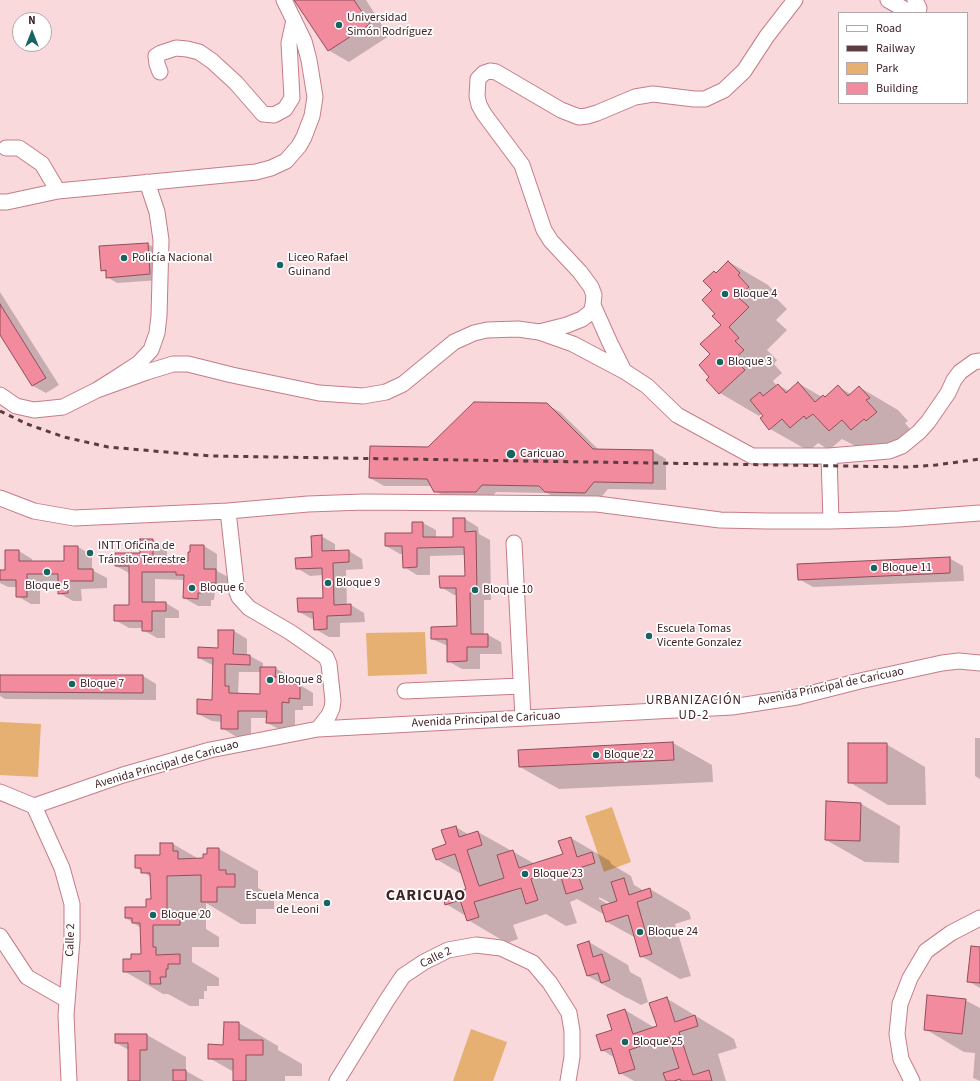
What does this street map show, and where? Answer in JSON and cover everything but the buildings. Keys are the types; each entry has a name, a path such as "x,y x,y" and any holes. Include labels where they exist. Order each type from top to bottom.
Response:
{"street":[{"path":"0,202 7,202 58,191 256,172 286,161 299,146 309,127 315,97 309,60 304,41 284,0"},
{"path":"540,332 567,325 582,319 591,312 594,295 591,287 580,272 561,253 544,230 522,165 479,105 477,96 478,79 490,70 496,72 561,110 579,117 597,113 635,97 653,94 705,99 724,90 744,71 767,36 795,0"},
{"path":"888,0 909,12"},
{"path":"915,0 919,8 918,12"},
{"path":"160,72 156,56 161,53 176,48 199,52 212,61 236,83 263,114 274,115 285,109 292,98 289,43 294,20"},
{"path":"6,148 19,148 42,164 58,191"},
{"path":"0,395 16,406 34,410 63,407 97,390 139,363 151,350 157,333 160,316 161,240 157,212 147,182"},
{"path":"593,305 624,371"},
{"path":"97,390 173,364 188,364 232,375 319,393 363,396 386,392 403,384 454,342 474,333 500,329 518,329 540,332 573,344 624,371 647,386 678,415 752,456 829,456 889,451 902,446 919,432 932,417 960,372 974,362 980,361"},
{"path":"829,456 831,521"},
{"path":"0,498 34,511 74,518 228,511 308,504 364,502 597,504 720,520 831,521 898,519 980,513"},
{"path":"228,511 237,592 249,608 290,632 326,657 329,664 333,701 332,708 329,715 318,729"},
{"path":"514,543 523,718"},
{"name":"Avenida Principal de Caricuao","path":"34,806 123,775 210,750 318,729 732,707 797,697 942,663 980,663"},
{"path":"406,691 521,686"},
{"path":"0,792 34,806"},
{"name":"Calle 2","path":"34,806 62,868 72,904 72,940 66,1022 68,1081"},
{"path":"912,1081 901,1059 896,1034 900,1004 910,978 926,951 950,933 980,918"},
{"path":"0,936 27,976 67,1000"},
{"name":"Calle 2","path":"337,1081 403,976 424,962 448,950 476,945 501,948 533,962 550,983 569,1013 572,1031 572,1056 568,1081"}],"green space":[{"path":"425,632 427,674 368,676 366,633"},
{"path":"0,722 41,724 38,777 0,775"},
{"path":"612,807 631,862 604,872 585,816"},
{"path":"471,1029 507,1042 493,1081 453,1081"}],"railway":[{"path":"0,411 27,424 64,437 108,447 211,456 907,467 980,459"}],"place":[{"name":"Universidad Simón Rodríguez","path":"339,25"},
{"name":"Policía Nacional","path":"124,258"},
{"name":"Liceo Rafael Guinand","path":"280,265"},
{"name":"Bloque 4","path":"725,294"},
{"name":"Bloque 3","path":"720,362"},
{"name":"Caricuao","path":"511,454"},
{"name":"INTT Oficina de Tránsito Terrestre","path":"90,553"},
{"name":"Bloque 11","path":"874,568"},
{"name":"Bloque 5","path":"47,572"},
{"name":"Bloque 9","path":"328,583"},
{"name":"Bloque 6","path":"192,588"},
{"name":"Bloque 10","path":"475,590"},
{"name":"Escuela Tomas Vicente Gonzalez","path":"649,636"},
{"name":"Bloque 8","path":"270,680"},
{"name":"Bloque 7","path":"72,684"},
{"name":"Bloque 22","path":"596,755"},
{"name":"Bloque 23","path":"525,874"},
{"name":"Escuela Menca de Leoni","path":"327,903"},
{"name":"Bloque 20","path":"153,915"},
{"name":"Bloque 24","path":"640,932"},
{"name":"Bloque 25","path":"625,1042"}],"district":[{"name":"URBANIZACIÓN UD-2","path":"694,708"},
{"name":"CARICUAO","path":"426,896"}]}
